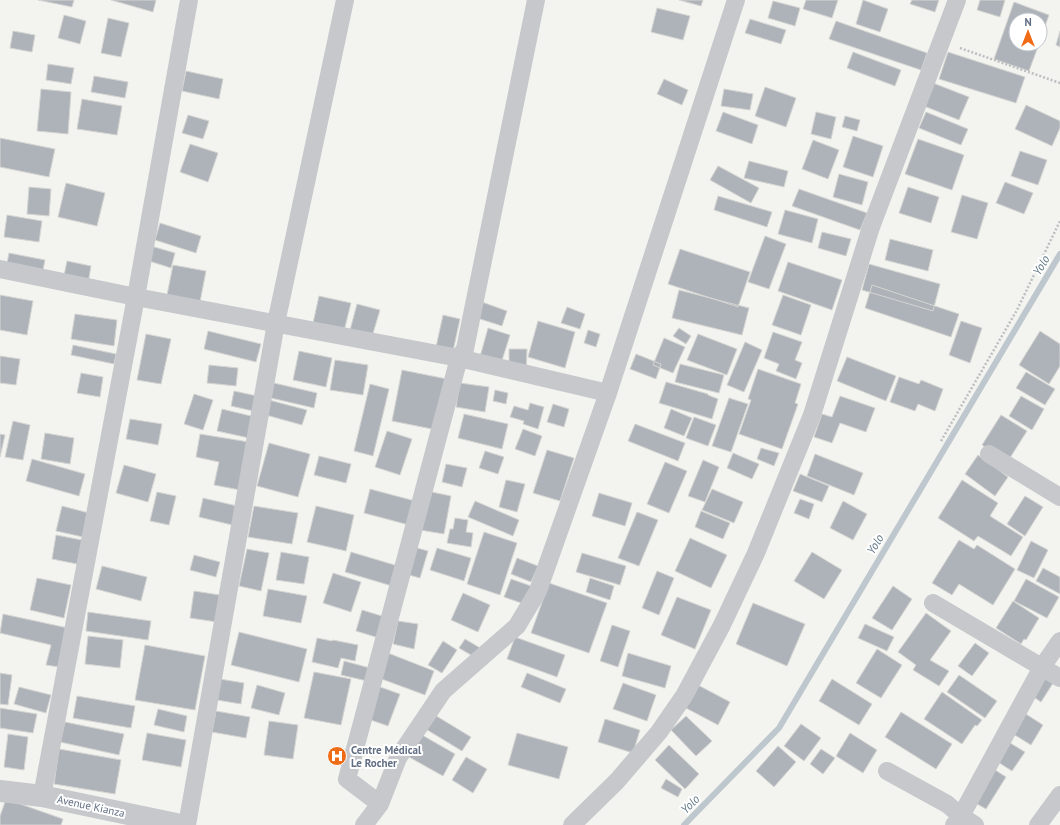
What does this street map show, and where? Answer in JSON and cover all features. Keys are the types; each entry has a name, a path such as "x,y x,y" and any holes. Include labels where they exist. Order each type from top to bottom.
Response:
{"street":[{"path":"42,796 136,297 189,0"},
{"path":"186,825 276,323 345,0"},
{"path":"380,804 347,779 459,358 465,349 536,0"},
{"path":"364,825 380,804 398,758 443,691 517,626 538,591 608,393 736,0"},
{"path":"572,825 617,781 659,732 684,696 726,618 756,553 812,415 871,227 957,0"},
{"path":"0,269 136,297 459,358 608,393"},
{"path":"989,454 1060,497"},
{"path":"933,603 1060,678"},
{"path":"887,771 947,804 964,822 1042,667 1060,641"},
{"name":"Avenue Kianza","path":"0,791 42,796 181,825"},
{"path":"1038,825 1060,795"}],"path":[{"path":"942,42 1060,83"},
{"path":"941,441 1017,310 1060,222"}],"building":[{"path":"38,0 74,0 72,7"},
{"path":"111,0 156,0 153,12"},
{"path":"679,0 703,0 701,6"},
{"path":"806,0 838,0 832,18 803,9"},
{"path":"863,0 888,9 880,32 856,24"},
{"path":"912,0 939,0 935,12 910,4"},
{"path":"980,0 1005,0 1000,17 977,10"},
{"path":"773,1 800,8 795,26 768,18"},
{"path":"1014,2 1041,12 1010,12"},
{"path":"657,8 690,16 683,40 651,32"},
{"path":"64,15 86,21 80,44 58,38"},
{"path":"108,18 129,23 121,57 101,53"},
{"path":"750,19 786,30 781,44 745,33"},
{"path":"1008,19 1008,52 1036,52 1029,71 994,59"},
{"path":"836,21 927,53 921,70 829,39"},
{"path":"13,31 35,35 32,52 10,48"},
{"path":"1060,31 1060,47 1056,45"},
{"path":"853,52 901,70 895,86 847,68"},
{"path":"948,52 1025,77 1016,103 939,79"},
{"path":"48,64 74,68 71,84 46,80"},
{"path":"186,71 223,79 219,99 182,91"},
{"path":"94,76 128,82 125,98 91,92"},
{"path":"664,79 688,90 682,105 657,94"},
{"path":"933,83 969,97 959,120 924,106"},
{"path":"765,87 796,98 786,127 755,116"},
{"path":"41,89 71,92 68,134 37,131"},
{"path":"724,89 753,94 750,110 721,106"},
{"path":"82,99 122,106 117,135 77,129"},
{"path":"1026,105 1060,121 1060,128 1052,146 1015,129"},
{"path":"723,112 758,125 752,144 716,131"},
{"path":"816,112 836,117 831,139 811,134"},
{"path":"926,112 968,129 961,145 919,128"},
{"path":"188,115 209,121 203,139 182,133"},
{"path":"845,116 860,120 857,131 842,127"},
{"path":"853,136 883,146 873,177 843,167"},
{"path":"0,138 55,149 49,177 0,167"},
{"path":"918,139 964,155 952,190 905,174"},
{"path":"813,140 839,150 828,179 802,169"},
{"path":"190,144 218,153 208,182 180,172"},
{"path":"1020,151 1047,160 1038,185 1011,176"},
{"path":"749,161 788,171 784,187 744,178"},
{"path":"718,166 759,188 751,203 710,180"},
{"path":"839,174 868,182 862,205 833,197"},
{"path":"1005,182 1033,193 1024,214 996,203"},
{"path":"66,183 105,193 97,226 58,217"},
{"path":"29,187 51,189 49,216 27,214"},
{"path":"908,187 939,197 931,223 899,213"},
{"path":"799,189 867,213 860,230 792,206"},
{"path":"962,195 988,203 977,239 951,232"},
{"path":"718,196 772,212 767,227 714,210"},
{"path":"785,210 818,219 812,243 778,234"},
{"path":"7,215 42,221 39,242 4,237"},
{"path":"160,223 201,236 196,253 155,240"},
{"path":"822,232 851,239 846,256 818,248"},
{"path":"765,236 786,244 769,289 748,282"},
{"path":"890,239 933,250 928,271 885,260"},
{"path":"151,246 175,253 171,268 146,260"},
{"path":"680,249 750,272 738,307 668,284"},
{"path":"9,253 45,260 40,285 4,278"},
{"path":"67,261 91,266 86,295 61,290"},
{"path":"788,262 842,280 832,310 778,291"},
{"path":"869,264 940,284 933,311 862,290"},
{"path":"173,265 206,271 199,307 166,300"},
{"path":"872,285 959,314 951,337 865,308"},
{"path":"679,290 749,308 742,335 672,318"},
{"path":"0,295 33,301 27,335 0,330"},
{"path":"783,295 811,305 801,335 772,325"},
{"path":"319,296 351,303 342,339 311,332"},
{"path":"482,302 507,311 502,326 477,318"},
{"path":"357,304 380,310 371,340 349,334"},
{"path":"567,307 585,314 580,329 561,323"},
{"path":"75,314 117,320 114,346 71,339"},
{"path":"443,315 460,319 453,351 436,347"},
{"path":"538,321 575,332 565,368 528,357"},
{"path":"961,321 982,328 970,363 949,355"},
{"path":"488,328 510,335 499,370 478,364"},
{"path":"679,328 691,336 686,344 673,336"},
{"path":"588,330 600,334 596,347 584,343"},
{"path":"208,331 261,344 256,362 204,349"},
{"path":"1040,331 1060,344 1060,366 1049,384 1019,365"},
{"path":"773,332 802,342 795,360 802,363 796,379 776,371 779,364 764,358"},
{"path":"146,334 171,339 161,384 137,380"},
{"path":"698,334 737,349 727,375 687,360"},
{"path":"664,338 685,347 673,373 653,365"},
{"path":"745,342 762,350 744,392 727,385"},
{"path":"73,345 116,354 114,364 71,355"},
{"path":"509,349 527,349 526,377 509,376"},
{"path":"299,351 332,358 326,387 293,380"},
{"path":"636,354 661,364 656,379 630,369"},
{"path":"0,356 20,359 16,385 0,383"},
{"path":"847,357 896,376 886,401 837,381"},
{"path":"335,360 368,365 363,395 330,390"},
{"path":"680,364 724,375 719,393 675,382"},
{"path":"209,365 238,368 236,386 207,383"},
{"path":"758,369 801,384 795,403 798,404 782,449 739,434 751,400 748,399"},
{"path":"402,370 447,379 437,430 392,421"},
{"path":"1026,372 1055,389 1045,405 1016,388"},
{"path":"81,373 103,377 100,397 77,393"},
{"path":"899,377 919,384 921,380 943,389 935,411 918,404 915,411 890,402"},
{"path":"666,382 708,394 718,399 712,419 659,403"},
{"path":"274,383 317,393 314,408 271,398"},
{"path":"460,383 489,387 485,412 456,407"},
{"path":"370,384 389,389 373,456 354,451"},
{"path":"495,390 508,393 506,404 493,401"},
{"path":"234,391 257,396 253,411 231,406"},
{"path":"194,394 213,400 203,430 184,424"},
{"path":"840,396 875,408 866,432 840,423 832,443 814,437 822,414 832,417"},
{"path":"1021,396 1044,409 1032,430 1009,416"},
{"path":"729,398 748,404 731,452 712,446"},
{"path":"269,400 307,410 302,425 266,415"},
{"path":"530,403 544,407 538,429 523,424 524,421 510,417 514,406 528,410"},
{"path":"553,404 569,409 564,427 547,422"},
{"path":"222,409 255,417 249,438 217,431"},
{"path":"671,409 692,418 684,436 664,428"},
{"path":"464,414 508,424 502,449 458,438"},
{"path":"1001,415 1027,431 1008,461 982,445"},
{"path":"694,417 716,425 708,446 686,438"},
{"path":"130,419 162,424 158,445 126,439"},
{"path":"13,421 30,425 23,460 5,457"},
{"path":"635,424 685,443 678,461 628,441"},
{"path":"523,429 542,436 535,456 515,449"},
{"path":"387,431 412,439 400,475 375,467"},
{"path":"45,433 74,438 70,464 41,459"},
{"path":"0,434 5,435 0,457"},
{"path":"200,434 249,442 240,490 214,485 219,462 196,457"},
{"path":"269,443 310,454 298,497 257,486"},
{"path":"761,448 779,453 774,466 757,459"},
{"path":"547,450 574,458 560,501 533,493"},
{"path":"485,451 504,457 498,474 479,468"},
{"path":"733,453 759,464 752,479 727,468"},
{"path":"815,454 863,473 854,495 807,476"},
{"path":"978,455 1008,477 995,496 965,474"},
{"path":"319,456 351,464 346,483 314,475"},
{"path":"32,459 85,474 79,496 26,481"},
{"path":"703,460 719,467 705,502 688,496"},
{"path":"665,462 687,471 669,513 647,504"},
{"path":"446,464 467,468 462,487 442,482"},
{"path":"124,465 156,474 148,502 116,493"},
{"path":"800,474 829,486 822,502 793,491"},
{"path":"506,480 525,484 517,512 499,507"},
{"path":"962,480 998,503 990,516 1023,537 1011,556 978,536 974,541 938,518"},
{"path":"370,489 415,501 409,525 364,513"},
{"path":"712,489 743,502 734,523 702,510"},
{"path":"427,491 451,496 444,534 420,530"},
{"path":"157,492 176,496 169,525 150,521"},
{"path":"599,493 632,503 625,526 592,516"},
{"path":"1025,496 1043,507 1025,536 1007,524"},
{"path":"203,498 237,506 232,525 199,517"},
{"path":"800,499 814,504 809,519 794,513"},
{"path":"475,501 519,520 513,536 468,517"},
{"path":"843,501 867,514 853,540 830,528"},
{"path":"62,506 89,513 83,537 56,531"},
{"path":"254,506 298,513 292,544 248,537"},
{"path":"316,506 354,515 346,551 307,542"},
{"path":"701,511 730,523 723,539 695,527"},
{"path":"637,512 658,520 639,566 618,558"},
{"path":"455,518 468,520 466,532 473,533 471,547 447,543 450,529 453,529"},
{"path":"484,532 517,543 500,595 467,584"},
{"path":"56,535 82,540 77,564 52,559"},
{"path":"690,538 727,555 711,588 675,571"},
{"path":"959,540 974,549 977,545 1015,569 993,605 959,584 952,595 932,583"},
{"path":"1031,541 1048,550 1034,578 1017,570"},
{"path":"417,548 428,551 420,578 409,575"},
{"path":"437,548 471,558 464,581 430,570"},
{"path":"247,549 269,553 261,591 239,586"},
{"path":"281,552 309,557 304,584 276,580"},
{"path":"351,552 398,566 392,586 345,572"},
{"path":"812,552 842,570 824,599 794,581"},
{"path":"582,553 626,566 620,585 576,572"},
{"path":"194,555 220,562 216,577 190,570"},
{"path":"517,558 538,566 531,582 511,574"},
{"path":"102,566 147,577 141,601 96,589"},
{"path":"1043,568 1060,577 1060,594 1036,581"},
{"path":"657,571 674,578 659,615 642,608"},
{"path":"333,573 361,582 351,612 323,603"},
{"path":"37,578 71,585 64,618 30,610"},
{"path":"590,578 614,586 610,600 586,592"},
{"path":"511,579 534,587 527,605 504,597"},
{"path":"1026,579 1059,597 1047,618 1014,601"},
{"path":"549,583 607,603 589,653 531,633"},
{"path":"893,586 912,599 892,630 872,618"},
{"path":"268,589 307,596 301,623 263,616"},
{"path":"194,591 220,595 217,622 190,618"},
{"path":"463,593 490,605 478,632 451,620"},
{"path":"677,597 711,610 695,649 661,635"},
{"path":"1013,601 1039,618 1026,640 1024,639 1021,644 996,628"},
{"path":"753,603 805,624 787,666 736,644"},
{"path":"362,610 385,617 379,638 356,631"},
{"path":"88,612 151,621 148,640 86,631"},
{"path":"926,613 951,631 930,660 949,671 939,686 913,670 916,665 898,652"},
{"path":"3,614 68,628 59,667 46,665 51,645 0,633"},
{"path":"398,621 418,624 414,649 393,644"},
{"path":"865,624 894,637 887,651 858,638"},
{"path":"612,625 630,631 618,667 600,661"},
{"path":"239,632 307,649 299,682 231,665"},
{"path":"88,636 123,640 120,668 85,664"},
{"path":"515,637 565,655 557,677 507,659"},
{"path":"317,638 358,645 355,661 341,658 338,668 312,662"},
{"path":"465,639 482,649 476,658 459,648"},
{"path":"443,641 457,650 442,673 428,665"},
{"path":"975,643 989,653 972,676 958,666"},
{"path":"145,645 205,656 195,710 135,700"},
{"path":"877,649 902,665 881,698 856,683"},
{"path":"388,653 434,671 425,695 379,678"},
{"path":"628,653 671,666 665,688 622,676"},
{"path":"344,661 370,668 367,681 341,675"},
{"path":"1041,670 1055,680 1041,702 1026,692"},
{"path":"314,672 351,679 341,725 304,718"},
{"path":"0,673 12,675 8,705 0,704"},
{"path":"527,673 566,689 560,703 521,687"},
{"path":"959,675 997,701 985,718 947,692"},
{"path":"220,679 244,683 241,704 217,700"},
{"path":"832,679 872,704 859,725 819,701"},
{"path":"623,683 656,695 647,721 613,709"},
{"path":"696,684 730,702 718,725 684,707"},
{"path":"257,685 285,693 279,715 251,708"},
{"path":"19,687 51,695 46,713 14,704"},
{"path":"380,687 400,694 388,726 368,719"},
{"path":"942,692 982,720 977,726 975,725 962,744 924,719"},
{"path":"77,696 135,706 131,728 73,718"},
{"path":"0,708 37,714 33,733 0,728"},
{"path":"158,709 187,716 184,732 154,725"},
{"path":"1018,709 1043,725 1031,745 1005,729"},
{"path":"216,711 250,717 246,738 212,732"},
{"path":"901,712 952,744 936,769 885,737"},
{"path":"433,714 471,737 462,751 424,728"},
{"path":"686,716 712,741 696,756 671,730"},
{"path":"605,719 640,730 633,753 598,742"},
{"path":"269,721 298,725 293,759 264,755"},
{"path":"65,722 124,734 119,755 60,742"},
{"path":"801,724 821,738 804,761 784,746"},
{"path":"147,733 186,740 181,767 142,760"},
{"path":"517,733 568,747 559,779 508,765"},
{"path":"850,733 877,750 863,773 836,756"},
{"path":"8,734 28,737 24,770 4,767"},
{"path":"422,735 455,754 443,776 409,757"},
{"path":"1002,738 1025,752 1012,771 990,757"},
{"path":"669,745 699,774 685,789 655,760"},
{"path":"778,746 796,762 774,787 756,771"},
{"path":"59,749 121,760 115,794 54,784"},
{"path":"821,749 835,758 823,774 810,764"},
{"path":"466,757 487,769 473,793 452,780"},
{"path":"992,768 1006,777 986,809 972,801"},
{"path":"666,779 682,789 678,797 661,788"},
{"path":"6,799 63,819 61,825 0,825 0,816"}],"waterway":[{"name":"Yolo","path":"684,825 779,728 1060,254"}],"place":[{"name":"Centre Médical Le Rocher","path":"337,756"}]}
